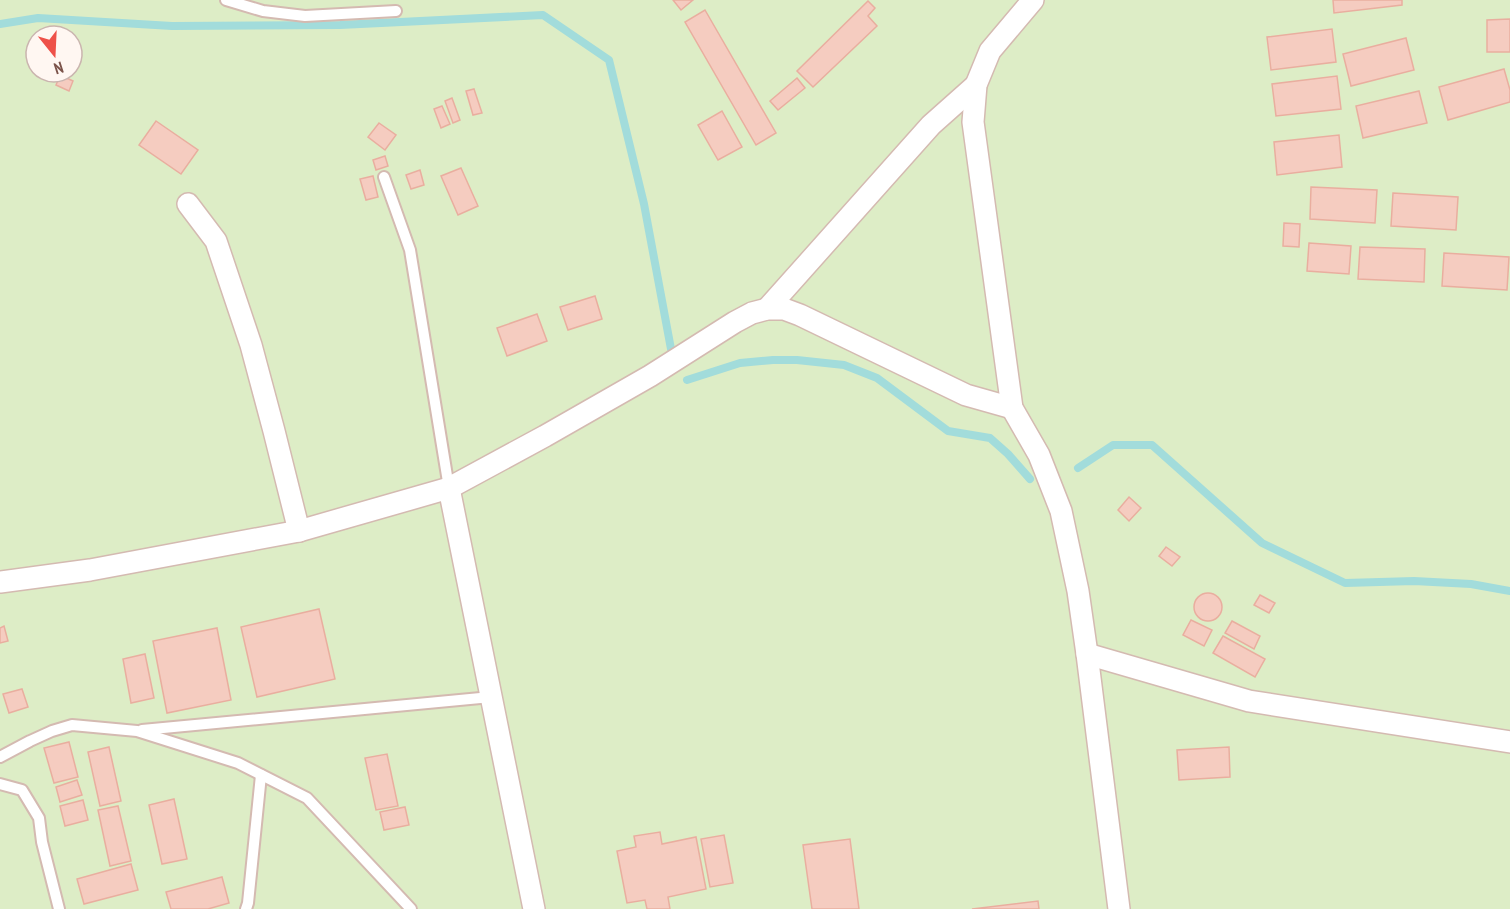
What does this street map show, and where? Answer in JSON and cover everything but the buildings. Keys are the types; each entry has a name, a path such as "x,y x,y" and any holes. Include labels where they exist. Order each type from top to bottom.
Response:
{"street":[{"path":"1033,0 990,51 976,85 973,122 1012,408 1039,455 1061,511 1078,591 1119,909"},
{"path":"767,309 931,125 976,85"},
{"path":"188,204 216,240 250,345 299,531"},
{"path":"0,582 90,570 299,531 449,488 650,376 735,322 752,313 767,309 784,309 800,315 966,395 1012,408"},
{"path":"449,488 534,909"},
{"path":"1087,654 1249,701 1510,742"}],"lane":[{"path":"226,0 263,11 305,15 396,11"},
{"path":"384,177 410,250 449,488"},
{"path":"0,757 52,731 72,725 137,731 491,697"},
{"path":"137,731 238,764 307,798 411,909"},
{"path":"246,909 261,775"},
{"path":"0,784 22,790 39,818 42,842 59,909"}],"green space":[{"path":"0,0 1510,0 1510,909 0,909"}],"waterway":[{"path":"0,24 38,18 172,26 340,25 543,15 609,60 644,204 671,349"},
{"path":"687,380 740,363 797,360 844,365 877,378 948,431 990,438 1030,479"},
{"path":"1078,468 1113,445 1152,445 1262,543 1345,583 1414,581 1471,584 1510,591"}]}
